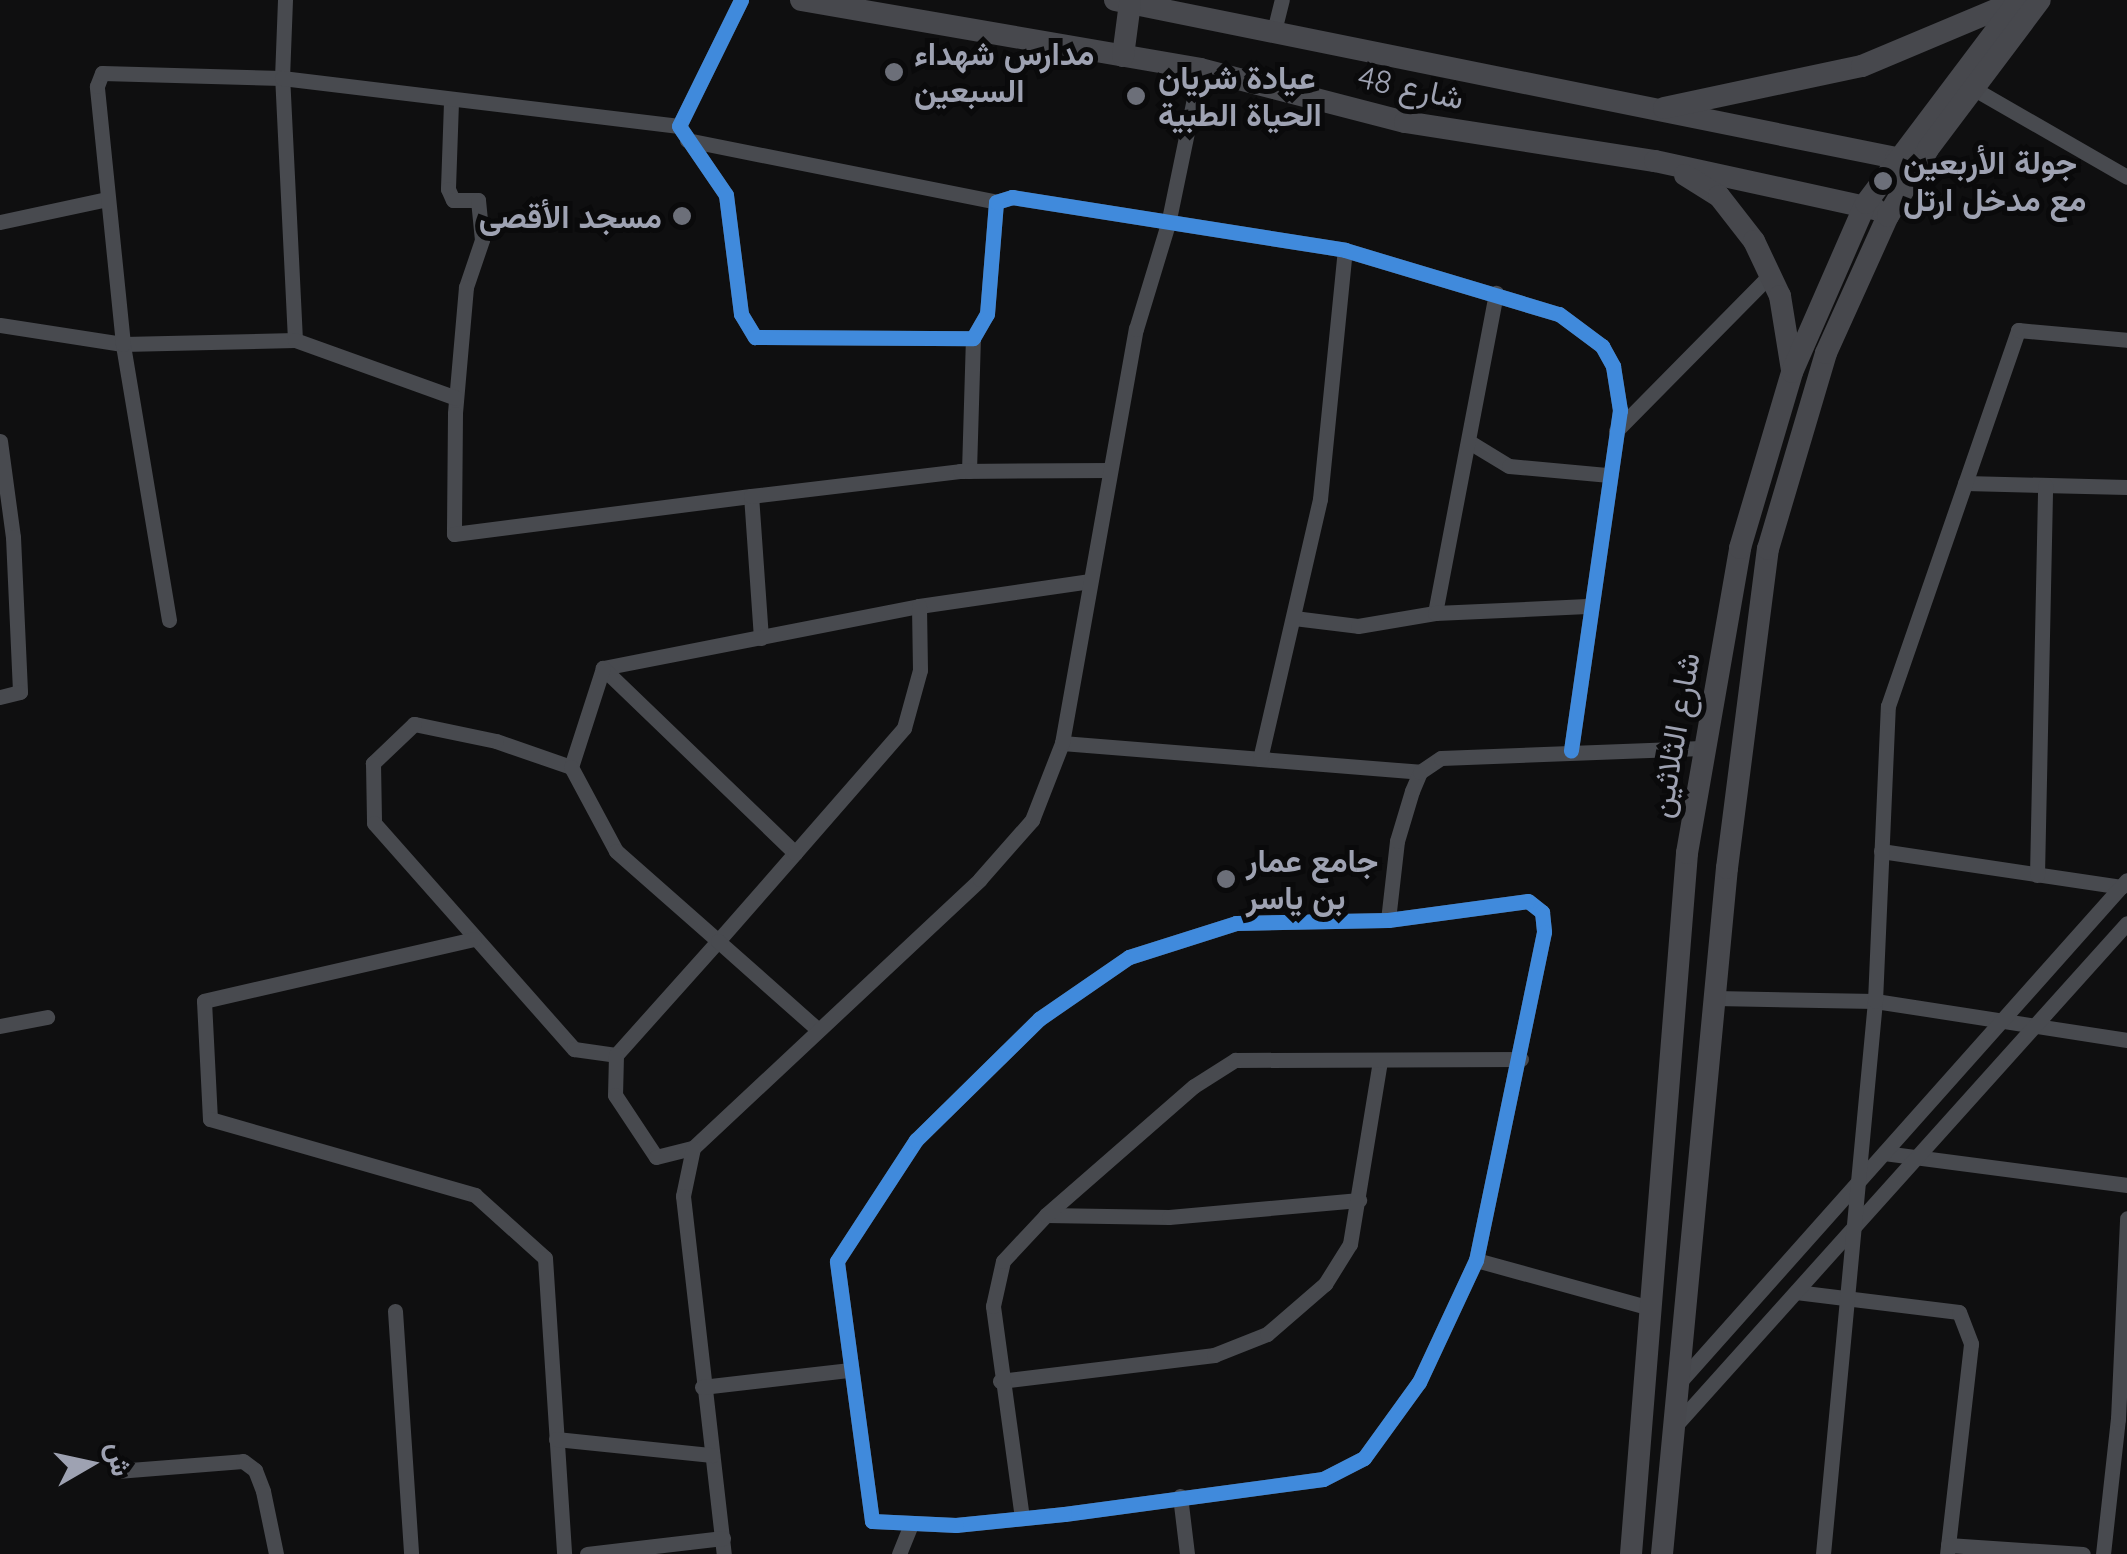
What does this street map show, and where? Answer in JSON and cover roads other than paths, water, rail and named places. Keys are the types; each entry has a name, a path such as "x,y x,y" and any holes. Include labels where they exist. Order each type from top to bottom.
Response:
{"main road":[{"name":"شارع 48","path":"801,0 1200,69 1405,122 1655,161 1866,202 1888,216"},
{"path":"1650,110 1862,66 2018,0"},
{"name":"شارع الثلاثين","path":"1631,1554 1686,853 1740,548 1792,372 1866,202 2018,0"},
{"name":"شارع الثلاثين","path":"1662,1554 1714,998 1768,549 1826,353 1888,216 1928,150 2040,0"},
{"name":"شارع 48","path":"1123,2 1896,158 1928,150"},
{"path":"1123,2 1123,56"},
{"path":"1655,161 1719,196 1771,274 1792,372"}],"street":[{"path":"285,0 282,78 295,340"},
{"path":"682,133 741,0"},
{"path":"1274,32 1282,0"},
{"path":"919,606 920,670 904,728 616,1055 615,1095 656,1158 692,1148 1006,850 1032,820 1062,743 1136,329 1168,224 1200,69"},
{"path":"169,620 122,344 97,86 102,74 282,78 682,133 996,202 1012,196 1345,250 1559,314 1602,346 1616,383 1616,432 1587,606 1571,750"},
{"path":"1976,90 2125,171"},
{"path":"452,102 448,189 453,200 478,200 482,240 466,287 456,398 454,534 968,471 1110,470"},
{"path":"682,133 726,195 741,314 755,336 973,338"},
{"path":"0,222 107,200"},
{"path":"968,471 973,338 986,314 996,202"},
{"path":"1260,759 1320,499 1345,250"},
{"path":"1616,432 1771,274"},
{"path":"1435,613 1471,443 1496,293"},
{"path":"0,325 122,344 295,340 456,398"},
{"path":"1823,1554 1875,1001 1888,706 2018,330 2127,340"},
{"path":"0,442 5,550 20,692 0,696"},
{"path":"1471,443 1508,466 1607,475"},
{"path":"1965,483 2127,487"},
{"path":"2036,875 2045,485"},
{"path":"751,496 760,638"},
{"path":"603,668 919,606 1090,581"},
{"path":"1294,618 1358,626 1435,613 1587,606"},
{"path":"603,668 795,852"},
{"path":"571,767 603,668"},
{"path":"616,1055 574,1050 374,823 372,764 414,724 496,741 571,767 616,851 816,1028"},
{"path":"1062,743 1420,772 1467,752 1702,748"},
{"path":"1388,920 1397,841 1420,772"},
{"path":"1881,851 2124,884"},
{"path":"1677,1385 2124,884"},
{"path":"1528,901 1542,912 1521,1058 1476,1260 1419,1382 1364,1458 1323,1479 1022,1518 881,1525 866,1510 836,1282 843,1246 916,1140 1039,1019 1129,957 1175,939 1236,923 1388,920 1528,901"},
{"path":"1673,1429 2127,924"},
{"path":"474,939 204,1001 210,1119 475,1196 546,1258 564,1554"},
{"path":"1714,998 1875,1001 2127,1040"},
{"path":"0,1026 46,1018"},
{"path":"1022,1518 1000,1381 996,1278 1003,1261 1046,1215 1194,1086 1235,1060 1521,1058"},
{"path":"1000,1381 1214,1356 1267,1334 1325,1284 1350,1244 1380,1061"},
{"path":"587,1554 724,1546 682,1196 692,1148"},
{"path":"1884,1153 2127,1185"},
{"path":"1046,1215 1169,1217 1359,1200"},
{"path":"2102,1554 2122,1419 2127,1218"},
{"path":"1476,1260 1650,1308"},
{"path":"1796,1292 1959,1312 1967,1329 1948,1549 2084,1554"},
{"path":"394,1311 411,1554"},
{"path":"702,1387 848,1370"},
{"path":"556,1439 712,1455"},
{"path":"118,1471 242,1461 255,1470 263,1490 276,1554"},
{"path":"1180,1496 1187,1554"},
{"path":"899,1554 911,1524"}],"place":[{"name":"مدارس شهداء السبعين","path":"894,72"},
{"name":"عيادة شريان الحياة الطبية","path":"1136,96"},
{"name":"جولة الأربعين مع مدخل ارتل","path":"1883,181"},
{"name":"مسجد الأقصى","path":"682,216"},
{"name":"جامع عمار بن ياسر","path":"1226,879"}]}
